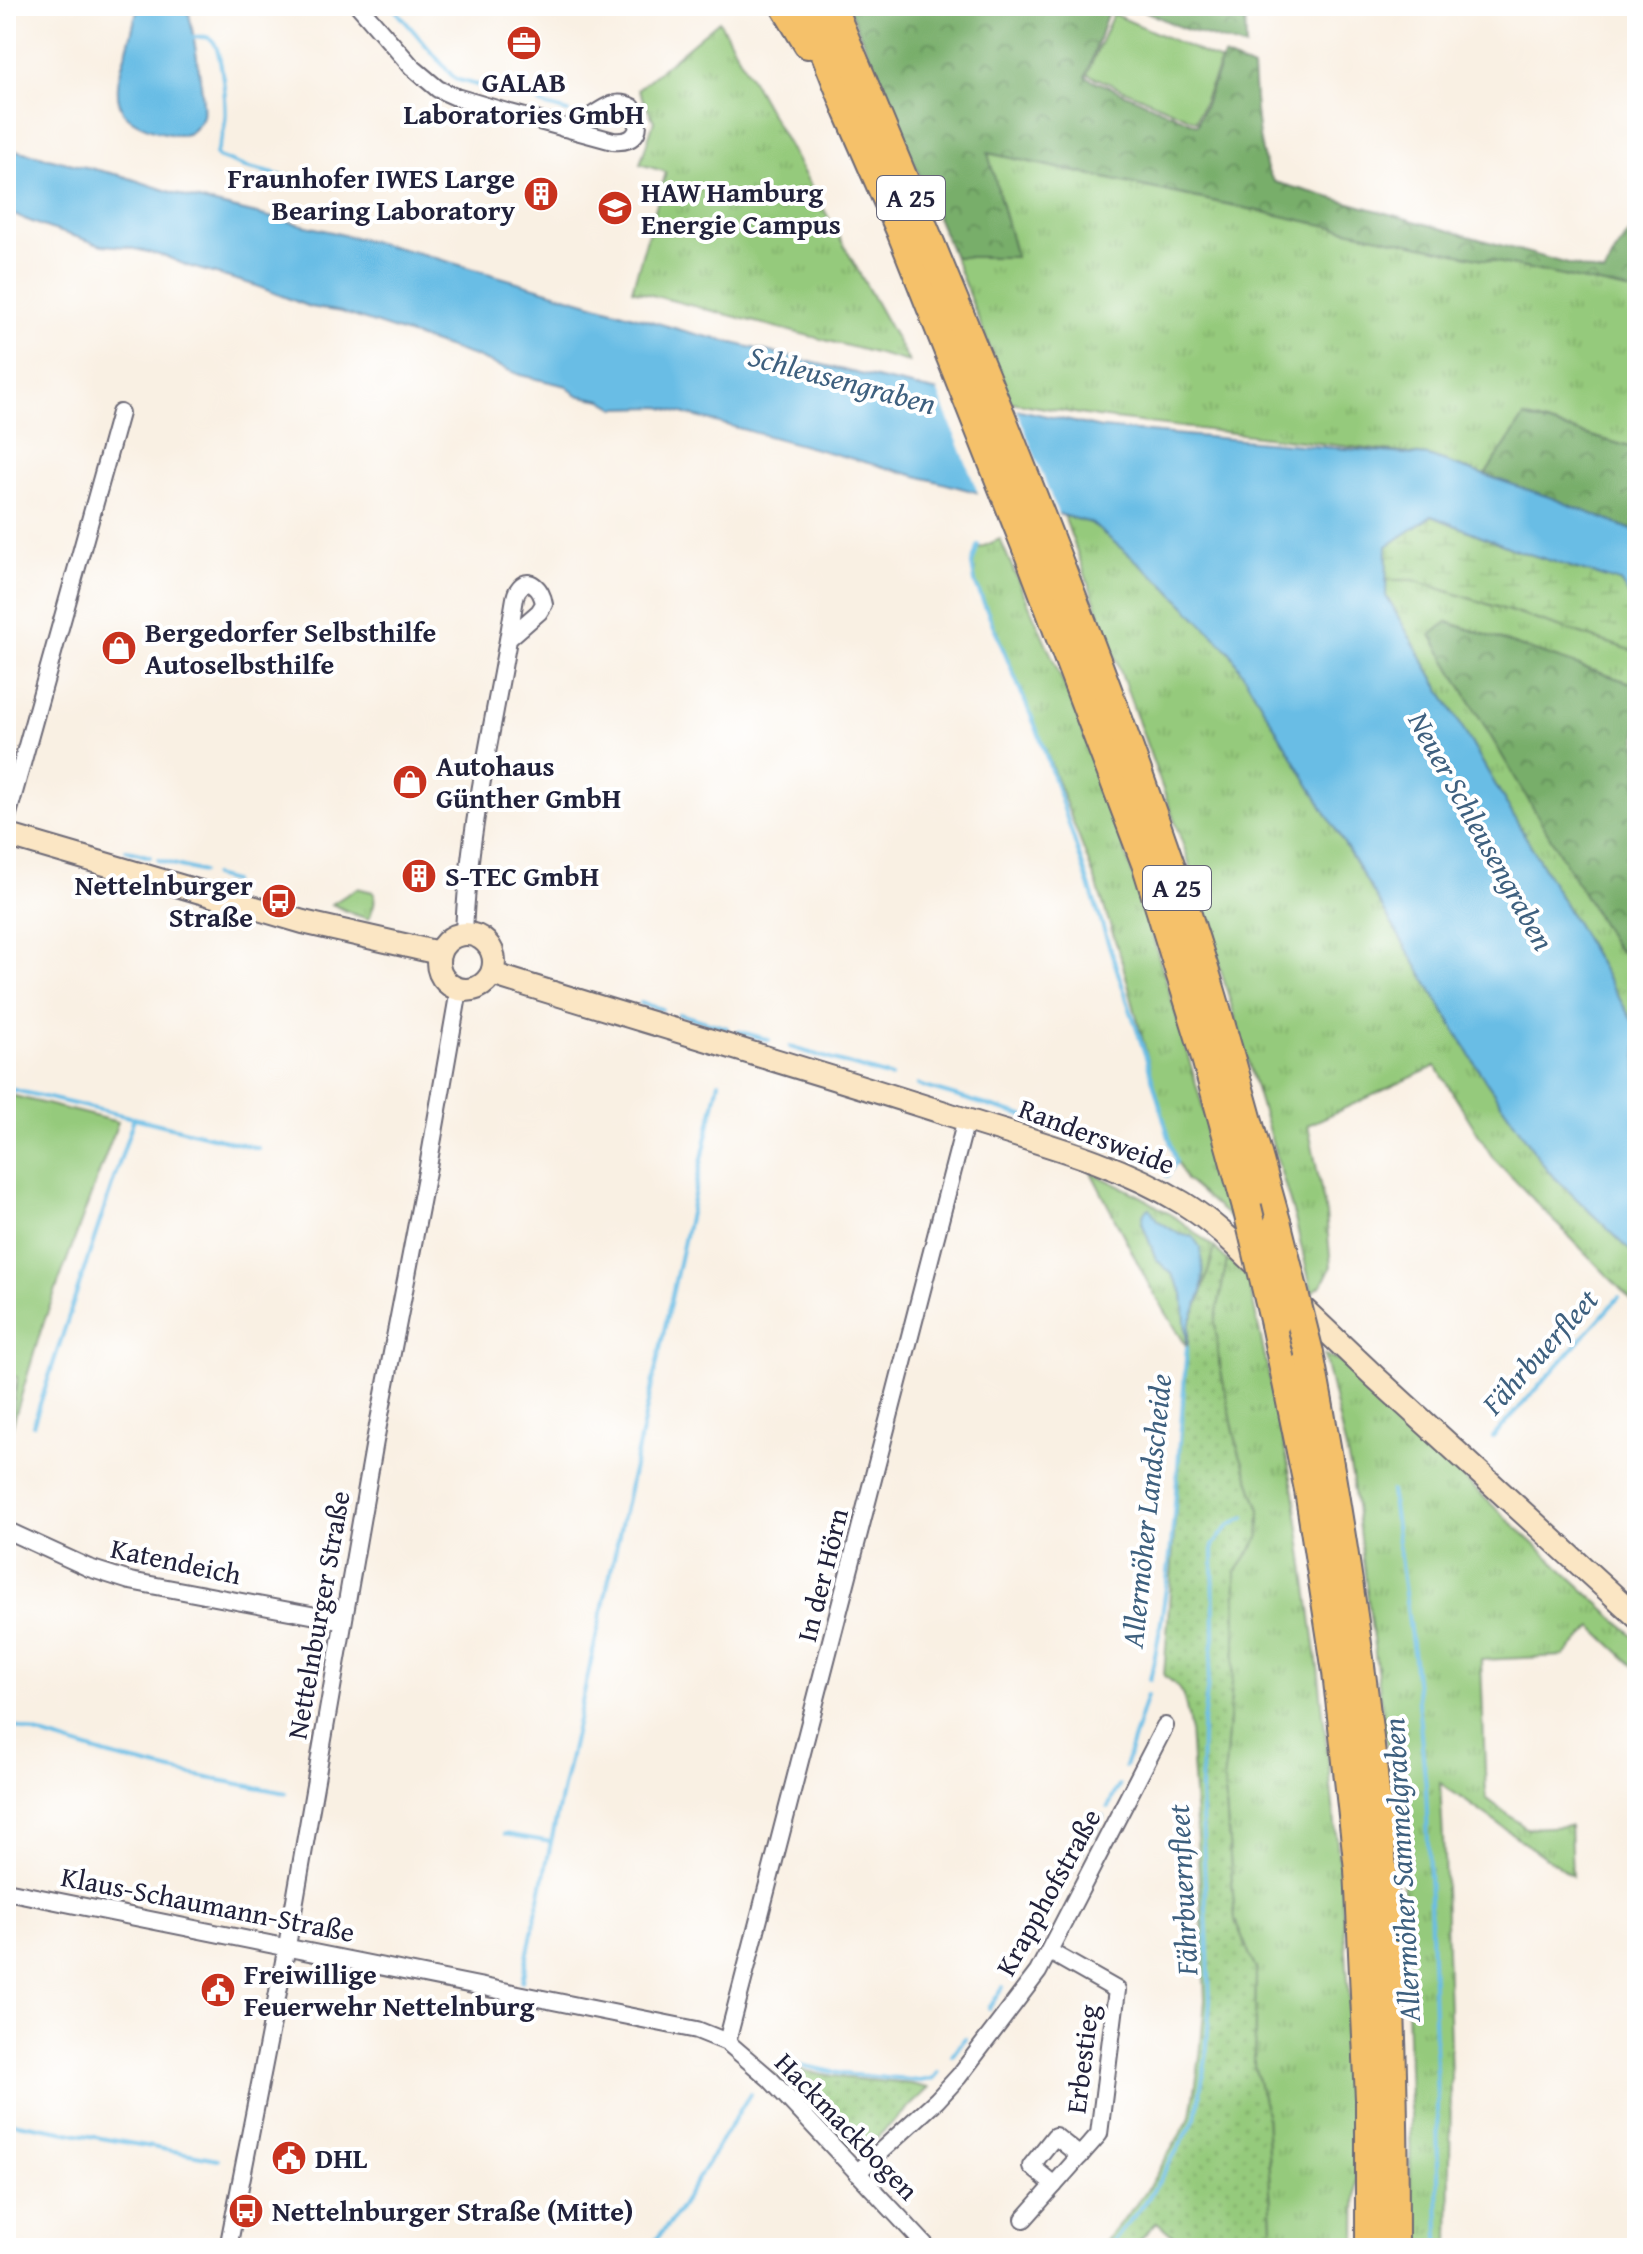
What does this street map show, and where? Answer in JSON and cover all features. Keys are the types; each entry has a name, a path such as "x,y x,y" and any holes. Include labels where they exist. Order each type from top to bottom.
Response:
{"highway":[{"path":"785,6 848,110"},
{"name":"A 25","path":"807,6 901,231 1028,551 1147,866 1201,1040 1247,1207 1309,1490 1337,1672 1359,1869 1370,2099 1370,2248"},
{"name":"A 25","path":"831,6 1057,557 1168,859 1223,1033 1277,1225 1309,1353 1334,1485 1361,1668 1382,1868 1394,2099 1394,2248"}],"street":[{"path":"359,6 412,67 438,89 563,128"},
{"path":"6,821 120,413"},
{"path":"464,934 465,893 508,639"},
{"path":"6,835 303,922 439,953"},
{"path":"464,934 485,940 491,947 495,966 486,983 478,988 459,990 444,980 437,963 443,945 464,934"},
{"name":"Randersweide","path":"492,974 1033,1139 1112,1167 1158,1189 1206,1219 1637,1617"},
{"name":"Nettelnburger Straße","path":"228,2248 287,1946 386,1378 459,990"},
{"name":"In der Hörn","path":"727,2042 966,1120"},
{"name":"Katendeich","path":"6,1530 78,1564 130,1581 343,1621"},
{"name":"Krapphofstraße","path":"857,2173 963,2072 1023,1993 1050,1952 1165,1726"},
{"name":"Klaus-Schaumann-Straße","path":"6,1891 697,2030 727,2042"},
{"name":"Erbestieg","path":"1024,2219 1099,2134 1117,1990 1050,1952"},
{"name":"Hackmackbogen","path":"727,2042 770,2079 928,2248"},
{"name":"Erbestieg","path":"1054,2185 1031,2166 1055,2136 1080,2156"}],"green space":[{"path":"848,6 1110,6 1086,77 1197,125 1224,56 1253,69 1261,145 1264,160 1275,182 1604,274 1629,233 1637,234 1637,292 988,153 1016,257 954,257"},
{"path":"1134,6 1245,6 1246,48 1182,28"},
{"path":"1113,14 1221,61 1196,121 1087,74"},
{"path":"719,21 909,362 632,290 666,172 640,164 654,121 638,89"},
{"path":"987,153 1637,292 1637,449 1525,417 1485,475 1428,456 1097,417 1011,402 954,257 1016,257"},
{"path":"1524,417 1637,449 1637,532 1485,475"},
{"path":"1064,516 1091,523 1163,583 1230,652 1485,1080 1548,1171 1637,1257 1637,1306 1493,1158 1436,1066 1308,1125 1326,1214 1331,1266 1322,1285 1312,1292 1295,1219 1186,853"},
{"path":"1432,516 1516,550 1620,582 1637,607 1637,652 1413,580 1386,580 1387,546"},
{"path":"1000,539 1068,695 1122,841 1181,1031 1234,1221 1186,1180 1172,1151 1123,965 1096,882 1040,736 975,582 972,564 977,549"},
{"path":"1386,580 1413,580 1637,652 1637,685 1447,622 1615,947 1630,963 1636,984 1637,1029 1386,596"},
{"path":"1447,622 1637,685 1637,920 1626,954 1615,947 1431,635"},
{"path":"357,888 375,895 369,919 332,904"},
{"path":"6,1094 118,1122 41,1330 11,1430 6,1429 6,1415 12,1416 17,1377 6,1375"},
{"path":"1091,1172 1142,1197 1215,1248 1202,1291 1201,1257 1193,1237 1179,1234 1157,1220 1142,1222 1156,1259 1172,1274 1183,1293 1187,1347 1149,1285"},
{"path":"1215,1248 1227,1260 1215,1322 1219,1363 1238,1449 1260,1510 1259,1538 1236,1572 1235,1647 1224,1779 1235,1920 1256,1970 1254,2065 1266,2114 1273,2248 1187,2248 1157,2222 1132,2248 1099,2248 1144,2195 1191,2116 1200,2057 1205,2000 1190,1729 1181,1692 1164,1676 1189,1325 1200,1300"},
{"path":"1227,1260 1247,1274 1294,1492 1319,1675 1340,1870 1357,2104 1356,2248 1273,2248 1266,2114 1254,2065 1256,1970 1235,1920 1224,1779 1235,1647 1236,1572 1259,1538 1260,1510 1238,1449 1219,1363 1215,1322"},
{"path":"1324,1355 1341,1362 1637,1639 1637,1669 1592,1627 1564,1656 1481,1660 1486,1798 1526,1828 1570,1826 1572,1876 1440,1783 1451,2077 1449,2248 1411,2248 1403,1871 1352,1476"},
{"path":"782,2067 929,2088 870,2144 843,2146 775,2072"}],"water":[{"path":"139,6 187,6 198,62 203,116 187,134 150,129 132,120 121,108 118,91 120,74"},
{"path":"6,148 123,176 186,197 419,253 688,332 1101,428 1428,456 1549,497 1637,532 1637,607 1620,582 1516,550 1432,516 1387,546 1386,596 1637,1029 1637,1257 1548,1171 1485,1080 1230,652 1163,583 1091,523 660,407 616,408 602,400 576,395 567,386 520,375 474,356 341,312 310,307 167,257 127,247 102,245 48,228 6,212"},
{"path":"1150,1208 1157,1220 1179,1234 1193,1237 1200,1247 1202,1291 1189,1325 1187,1347 1183,1293 1172,1274 1156,1259 1142,1222 1144,1212"}],"pier":[{"path":"936,387 1015,405 1060,519 980,498"}],"waterway":[{"path":"392,6 455,79 502,92"},
{"path":"193,37 212,40 221,66 225,115 216,154 245,167 283,176"},
{"path":"540,104 568,112"},
{"path":"978,545 972,564 975,582 1040,737 1146,1057 1176,1162 1167,1176"},
{"path":"126,850 150,857"},
{"path":"158,860 202,872"},
{"path":"213,876 232,881"},
{"path":"1637,940 1633,957 1637,973"},
{"path":"640,1003 662,1009"},
{"path":"679,1014 727,1028"},
{"path":"738,1031 769,1040"},
{"path":"790,1047 891,1077"},
{"path":"522,1981 719,1082"},
{"path":"918,1085 1064,1128"},
{"path":"6,1088 134,1118"},
{"path":"33,1425 134,1118 258,1148"},
{"path":"1094,1138 1169,1170"},
{"name":"Fährbuerfleet","path":"1493,1437 1619,1297"},
{"name":"Allermöher Landscheide","path":"1150,1680 1170,1556 1187,1347"},
{"name":"Allermöher Sammelgraben","path":"1391,1491 1414,1659 1426,1788 1439,2248"},
{"name":"Fährbuernfleet","path":"1107,2248 1148,2199 1196,2118 1206,2058 1210,2000 1201,1791 1202,1730 1214,1637 1213,1545 1229,1526 1245,1517"},
{"name":"Allermöher Landscheide","path":"1125,1767 1147,1695"},
{"path":"6,1724 110,1756 286,1793"},
{"name":"Allermöher Landscheide","path":"1108,1807 1119,1785"},
{"name":"Allermöher Landscheide","path":"1091,1837 1103,1816"},
{"path":"505,1834 551,1842"},
{"name":"Allermöher Landscheide","path":"1076,1860 1083,1850"},
{"name":"Allermöher Landscheide","path":"1061,1889 1071,1871"},
{"name":"Allermöher Landscheide","path":"1048,1913 1055,1899"},
{"name":"Allermöher Landscheide","path":"1024,1955 1041,1925"},
{"name":"Allermöher Landscheide","path":"1010,1977 1017,1967"},
{"name":"Allermöher Landscheide","path":"989,2008 1003,1987"},
{"name":"Allermöher Landscheide","path":"952,2056 965,2038"},
{"path":"779,2064 791,2063 843,2074 920,2081 933,2079 938,2073"},
{"path":"649,2248 673,2219 750,2094"},
{"path":"6,2121 218,2159"}],"place":[{"name":"GALAB Laboratories GmbH","path":"524,43"},
{"name":"Fraunhofer IWES Large Bearing Laboratory","path":"541,194"},
{"name":"HAW Hamburg Energie Campus","path":"615,208"},
{"name":"Bergedorfer Selbsthilfe Autoselbsthilfe","path":"119,648"},
{"name":"Autohaus Günther GmbH","path":"410,782"},
{"name":"S-TEC GmbH","path":"419,876"},
{"name":"Nettelnburger Straße","path":"279,901"},
{"name":"Freiwillige Feuerwehr Nettelnburg","path":"218,1990"},
{"name":"DHL","path":"289,2158"},
{"name":"Nettelnburger Straße (Mitte)","path":"246,2211"}],"water label":[{"name":"Schleusengraben","path":"842,380"},
{"name":"Neuer Schleusengraben","path":"1481,831"}]}
